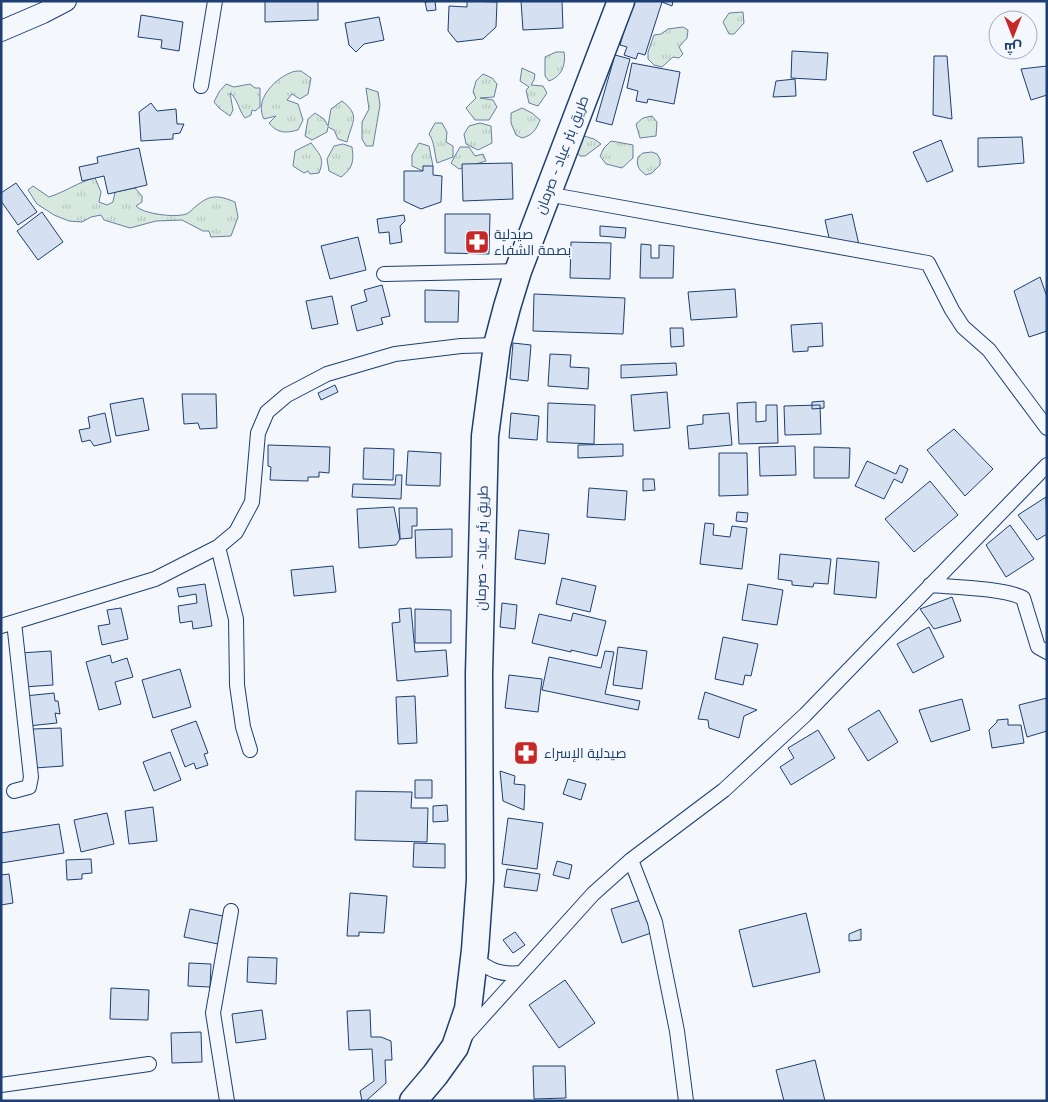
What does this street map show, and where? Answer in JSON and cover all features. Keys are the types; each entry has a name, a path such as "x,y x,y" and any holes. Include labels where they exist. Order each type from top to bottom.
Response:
{"highway":[{"name":"طريق بئر عياد - صرمان","path":"413,1101 435,1075 454,1047 468,1009 474,958 480,880 479,674 485,436 497,345 518,271 621,1"}],"street":[{"path":"1,31 66,1"},
{"path":"201,86 215,1"},
{"path":"547,194 928,263 963,327 989,350 1047,428"},
{"path":"384,274 518,271"},
{"path":"14,791 29,787 32,777 8,624 155,579 218,547 236,532 252,502 258,433 267,412 287,395 327,374 395,354 461,346 497,345"},
{"path":"454,1047 593,894 632,860 724,790 805,715 1047,465"},
{"path":"218,547 236,619 237,685 242,727 250,750"},
{"path":"930,585 974,588 1016,594 1023,598 1038,648 1047,652"},
{"path":"632,860 655,922 677,1031 686,1101"},
{"path":"227,1101 213,1013 232,911"},
{"path":"474,958 500,974 521,973"},
{"path":"1,1085 149,1064"}],"green space":[{"path":"743,12 744,23 734,34 729,34 723,22 729,13"},
{"path":"683,27 688,30 687,38 679,47 683,54 679,58 673,57 662,67 654,65 648,59 648,52 654,35 661,34 668,29"},
{"path":"556,52 564,52 564,66 557,76 549,81 545,76 545,57"},
{"path":"522,68 535,74 531,85 543,86 547,93 538,106 529,103 526,90 529,87 520,81"},
{"path":"301,71 311,78 308,94 300,99 292,94 287,100 298,104 303,120 298,130 279,131 269,123 276,116 264,119 261,105 263,98 272,86 284,76 291,72"},
{"path":"483,74 492,78 497,84 494,97 480,98 493,100 497,107 489,120 475,120 466,108 476,98 473,92 476,81"},
{"path":"226,84 234,87 250,84 255,88 260,88 260,107 255,111 252,110 251,115 245,118 235,98 230,93 233,110 230,116 214,102"},
{"path":"366,88 378,92 380,105 373,146 366,146 362,139 362,122 369,109"},
{"path":"342,101 352,111 354,119 347,142 338,139 334,130 328,127 327,132 312,140 305,136 308,119 315,113 324,119 328,126 331,109"},
{"path":"522,108 540,120 534,132 522,138 516,135 511,123 511,113"},
{"path":"652,116 657,122 656,136 640,138 636,124 643,118"},
{"path":"435,123 442,123 447,132 446,142 453,146 453,157 437,163 429,134"},
{"path":"480,123 491,126 492,143 478,150 466,144 464,134 469,126"},
{"path":"584,136 594,139 601,144 585,156 580,156 575,150"},
{"path":"611,141 633,145 633,158 622,168 606,164 600,156 604,148"},
{"path":"311,143 321,157 322,164 319,173 310,174 308,171 304,173 293,166 295,151"},
{"path":"419,143 429,146 433,166 423,171 412,166 412,155"},
{"path":"343,144 352,147 353,156 352,164 341,177 329,171 327,159 334,146"},
{"path":"460,147 469,147 475,156 483,154 486,161 459,169 451,163"},
{"path":"652,152 657,154 660,159 660,165 652,173 646,175 639,168 637,163 638,157 643,153"},
{"path":"95,178 101,192 99,202 107,205 113,202 115,192 135,188 142,196 142,202 136,206 145,211 175,216 181,215 188,213 205,200 219,197 235,202 238,217 231,236 211,237 209,231 203,231 182,220 156,221 130,228 104,220 101,215 91,217 82,222 69,221 54,215 37,204 28,190 33,186 49,197"}],"building":[{"path":"265,1 318,1 318,20 265,22"},
{"path":"435,1 436,10 427,11 425,2"},
{"path":"467,1 497,2 496,27 483,39 457,42 448,31 449,6 467,7"},
{"path":"521,1 562,1 563,28 523,30"},
{"path":"633,1 673,1 672,6 662,2 645,55 638,53 636,59 624,55 627,47 620,45"},
{"path":"141,15 183,22 179,51 161,48 162,40 138,37"},
{"path":"379,17 384,40 364,44 356,52 349,45 345,23"},
{"path":"792,51 828,53 826,80 791,78"},
{"path":"615,55 630,59 612,125 596,121"},
{"path":"934,56 947,56 952,119 933,115"},
{"path":"632,63 680,72 674,104 648,99 647,103 636,101 638,91 627,88"},
{"path":"1047,66 1047,95 1031,100 1021,69"},
{"path":"795,79 796,96 773,97 776,81"},
{"path":"151,103 157,111 176,109 177,124 184,124 180,133 173,134 173,139 141,141 139,112"},
{"path":"1022,137 1024,163 978,167 978,138"},
{"path":"941,140 953,171 927,182 913,152"},
{"path":"139,148 147,185 108,194 104,176 82,181 79,167 98,163 97,157"},
{"path":"512,163 513,199 463,201 462,164"},
{"path":"423,166 433,166 433,175 442,176 441,202 421,209 404,201 404,171 423,171"},
{"path":"16,183 37,212 18,225 1,201 1,193"},
{"path":"42,212 63,242 38,260 17,231"},
{"path":"445,214 490,214 489,254 445,253"},
{"path":"852,214 859,245 832,251 825,220"},
{"path":"404,215 405,221 400,226 402,242 390,244 389,232 379,233 377,219"},
{"path":"600,226 626,228 625,238 600,236"},
{"path":"358,237 366,270 330,279 321,246"},
{"path":"571,242 611,243 610,279 570,278"},
{"path":"641,244 651,245 651,258 659,258 659,245 674,246 673,278 640,278"},
{"path":"1040,277 1047,297 1047,331 1029,337 1014,291"},
{"path":"382,285 390,316 381,318 383,324 357,331 351,306 367,301 364,290"},
{"path":"735,289 737,317 691,320 688,292"},
{"path":"425,290 459,291 458,322 425,322"},
{"path":"534,294 625,298 623,334 533,331"},
{"path":"332,296 338,324 312,329 306,301"},
{"path":"822,323 823,346 808,347 808,351 793,352 791,325"},
{"path":"670,328 683,328 684,346 671,347"},
{"path":"513,343 531,345 528,381 510,379"},
{"path":"550,354 571,355 570,367 589,368 588,389 548,386"},
{"path":"676,363 677,375 621,378 621,365"},
{"path":"335,385 338,392 321,400 318,393"},
{"path":"667,392 670,428 634,431 631,395"},
{"path":"182,394 216,394 217,428 200,429 198,423 184,424"},
{"path":"143,398 149,430 116,436 110,404"},
{"path":"824,401 824,408 812,409 812,402"},
{"path":"756,402 756,422 766,421 766,405 777,405 778,443 739,444 737,403"},
{"path":"548,403 595,405 594,444 547,442"},
{"path":"820,405 821,434 785,435 784,406"},
{"path":"105,413 111,442 94,446 90,440 82,442 79,430 90,428 88,417"},
{"path":"511,413 539,416 537,440 509,438"},
{"path":"729,413 732,445 689,449 687,426 703,424 703,415"},
{"path":"954,429 993,469 965,496 927,450"},
{"path":"623,444 623,456 578,458 578,445"},
{"path":"268,445 330,447 329,473 319,472 319,477 308,477 308,481 270,480 271,467 268,466"},
{"path":"795,446 796,475 760,476 759,447"},
{"path":"814,447 850,448 849,478 814,478"},
{"path":"364,448 394,449 393,480 363,479"},
{"path":"408,451 441,453 440,486 406,485"},
{"path":"719,453 747,453 748,495 719,496"},
{"path":"867,461 896,474 900,465 908,469 902,483 894,479 884,499 855,486"},
{"path":"396,475 402,475 401,499 352,497 353,484 395,485"},
{"path":"643,479 654,479 655,490 643,491"},
{"path":"930,481 958,515 914,552 885,519"},
{"path":"589,488 627,491 625,520 587,517"},
{"path":"1046,497 1047,534 1037,540 1018,515"},
{"path":"394,507 400,539 396,545 359,548 357,509"},
{"path":"399,508 417,508 417,526 412,526 412,538 400,539"},
{"path":"737,512 748,513 747,522 736,521"},
{"path":"705,523 714,524 713,535 730,537 732,526 747,528 742,569 700,564"},
{"path":"1010,525 1034,559 1006,577 986,545"},
{"path":"452,529 452,557 416,558 415,530"},
{"path":"519,530 549,534 545,564 515,559"},
{"path":"780,554 831,559 828,584 814,583 813,587 792,585 792,581 778,579"},
{"path":"837,558 879,562 876,598 834,594"},
{"path":"333,566 336,592 294,596 291,570"},
{"path":"562,578 596,586 590,612 556,604"},
{"path":"205,584 212,626 193,629 192,621 180,623 178,606 197,603 196,594 179,597 177,588"},
{"path":"748,584 783,590 777,625 742,620"},
{"path":"952,597 961,621 934,629 920,609"},
{"path":"502,603 517,605 515,629 500,627"},
{"path":"121,608 128,639 102,645 98,626 110,624 107,610"},
{"path":"411,608 415,652 446,650 448,676 397,681 392,623 400,622 399,609"},
{"path":"415,609 451,610 451,643 415,643"},
{"path":"573,613 606,621 597,656 532,643 539,614 571,621"},
{"path":"929,627 944,657 913,673 897,644"},
{"path":"723,637 758,644 751,676 745,675 743,685 715,679"},
{"path":"618,647 647,651 642,689 613,685"},
{"path":"51,651 53,685 23,687 20,653"},
{"path":"605,651 614,652 605,694 640,701 638,710 542,690 549,657 601,668"},
{"path":"110,655 112,663 127,658 133,677 115,682 121,704 99,710 86,662"},
{"path":"180,669 191,707 153,718 142,680"},
{"path":"509,675 542,679 538,712 505,708"},
{"path":"705,692 757,710 744,716 739,738 709,728 708,720 698,719"},
{"path":"54,693 55,701 58,701 60,714 55,713 57,723 28,726 25,696"},
{"path":"415,696 417,743 398,744 396,697"},
{"path":"1047,698 1047,731 1027,737 1019,705"},
{"path":"962,699 970,730 931,742 919,710"},
{"path":"879,710 898,742 868,761 848,729"},
{"path":"1008,719 1008,725 1021,725 1024,743 992,748 989,730 997,720"},
{"path":"196,721 208,753 204,754 208,765 196,769 194,763 185,767 171,730"},
{"path":"61,728 63,766 35,768 33,729"},
{"path":"818,730 835,758 791,785 780,767 794,758 788,748"},
{"path":"170,752 181,780 154,791 143,762"},
{"path":"500,771 515,776 514,784 525,785 524,810 503,801"},
{"path":"568,779 586,784 581,800 563,794"},
{"path":"415,780 432,780 432,798 415,798"},
{"path":"356,791 412,792 411,808 428,808 427,842 355,840"},
{"path":"447,805 448,821 433,822 433,806"},
{"path":"153,807 157,841 129,844 125,811"},
{"path":"107,813 114,844 81,852 74,820"},
{"path":"508,818 543,823 537,869 502,864"},
{"path":"59,824 64,853 1,863 1,833"},
{"path":"414,843 445,844 445,868 413,867"},
{"path":"91,859 92,873 82,874 82,879 67,880 66,860"},
{"path":"557,861 572,865 569,879 553,875"},
{"path":"507,869 540,874 537,891 504,887"},
{"path":"9,874 13,903 1,905 1,875"},
{"path":"350,893 387,896 384,933 359,932 359,936 347,936"},
{"path":"644,899 654,932 622,943 611,909"},
{"path":"190,909 223,916 218,944 184,937"},
{"path":"806,913 820,972 753,987 739,930"},
{"path":"861,929 861,940 849,941 849,934"},
{"path":"515,932 525,945 513,953 503,940"},
{"path":"248,957 277,958 276,984 247,982"},
{"path":"189,963 211,964 210,987 188,986"},
{"path":"565,980 595,1023 559,1048 529,1005"},
{"path":"111,988 149,990 148,1020 110,1019"},
{"path":"262,1010 266,1039 236,1043 232,1014"},
{"path":"370,1010 371,1037 381,1037 391,1041 392,1060 385,1060 386,1083 366,1101 362,1101 360,1091 374,1081 372,1049 349,1050 347,1011"},
{"path":"201,1032 202,1062 172,1063 171,1033"},
{"path":"815,1060 825,1101 784,1101 776,1070"},
{"path":"533,1066 565,1066 566,1098 534,1099"}],"place":[{"name":"صيدلية بصمة الشفاء","path":"477,242"},
{"name":"صيدلية الإسراء","path":"526,753"}]}
